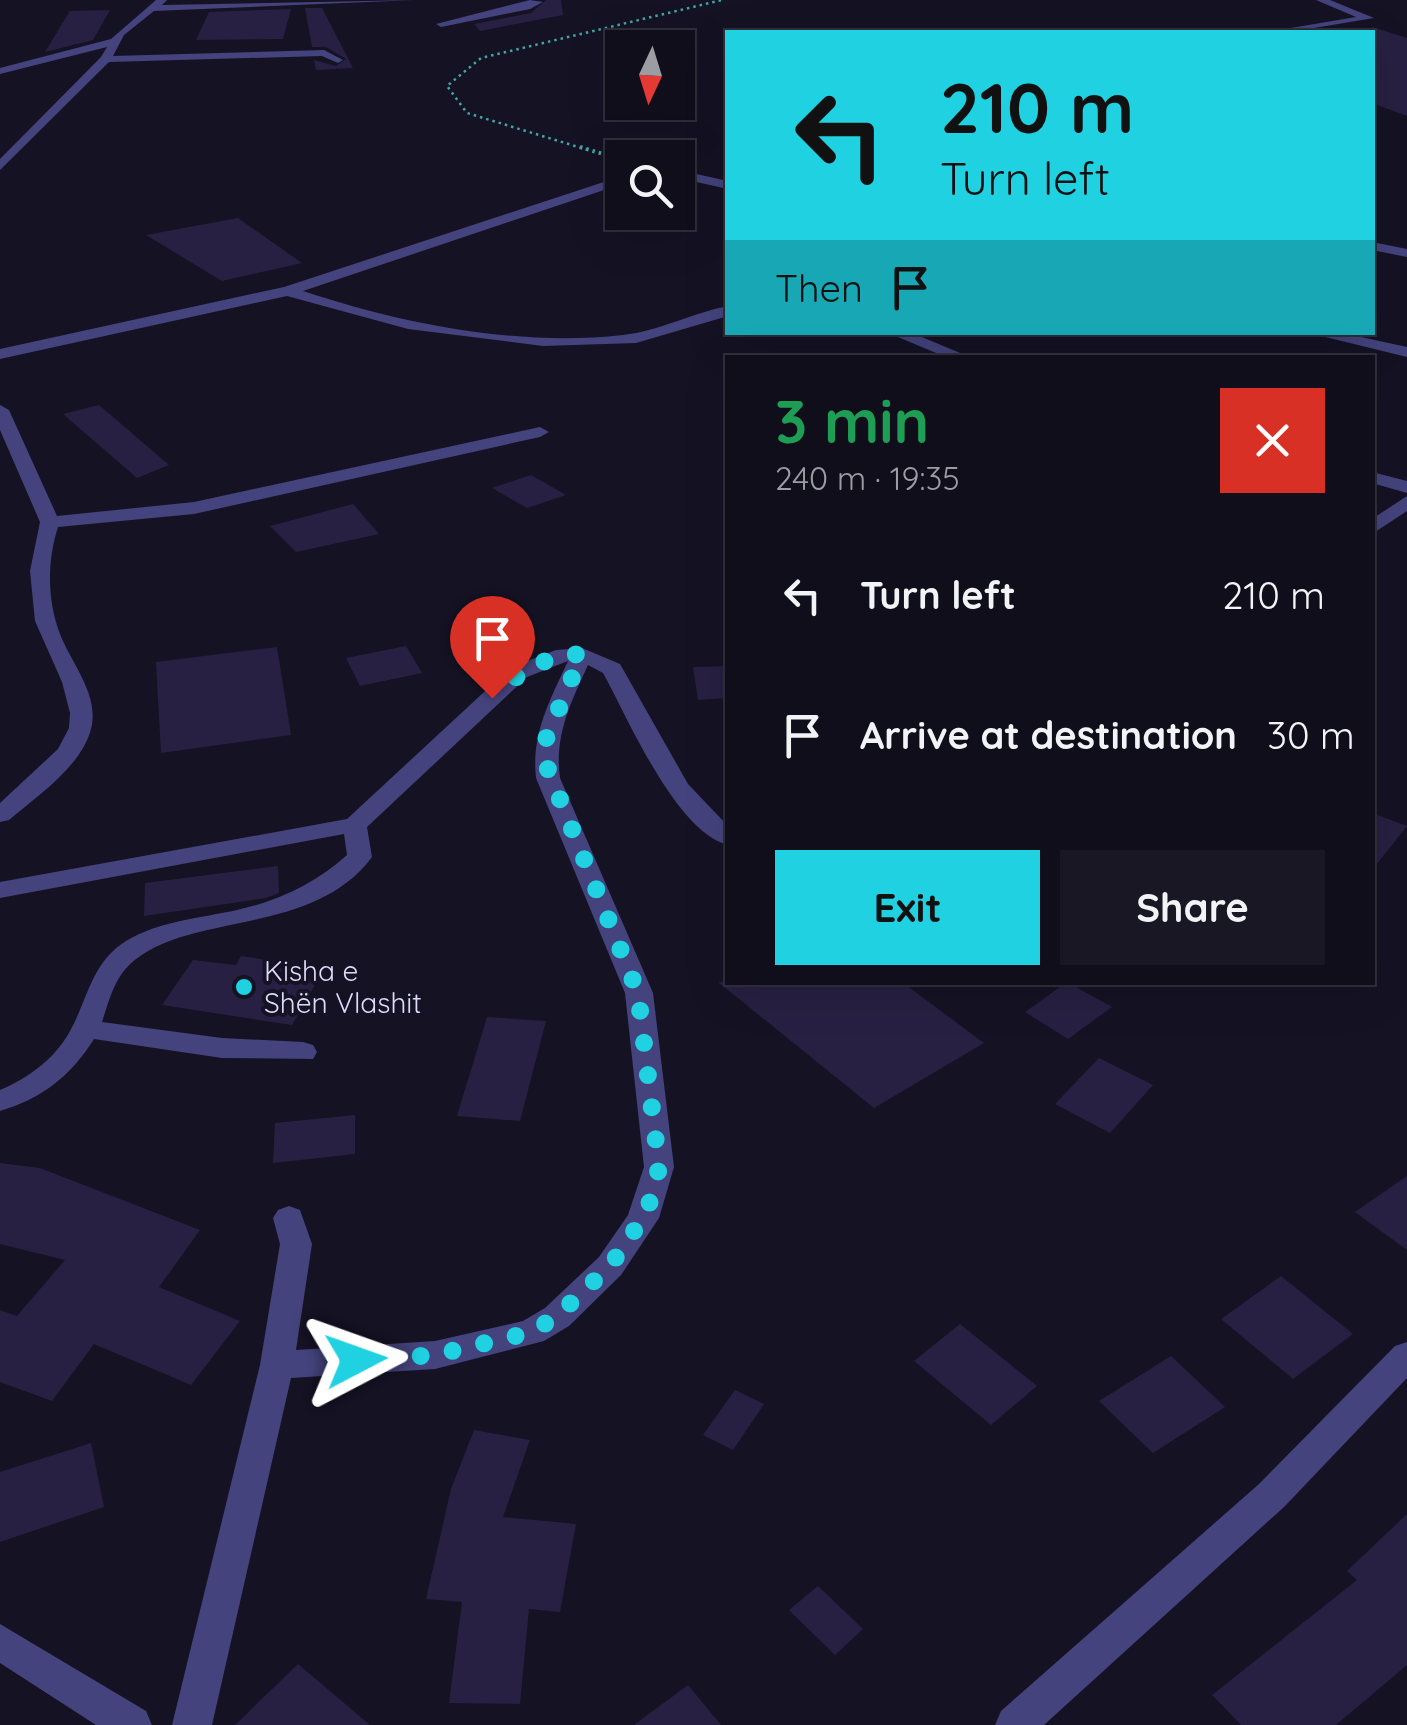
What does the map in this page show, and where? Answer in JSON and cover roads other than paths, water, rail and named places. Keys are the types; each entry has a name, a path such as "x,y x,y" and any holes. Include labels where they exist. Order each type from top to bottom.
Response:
{"street":[{"path":"0,166 106,58 113,42 162,0"},
{"path":"150,8 410,0"},
{"path":"441,24 530,6 538,2 535,0"},
{"path":"1286,30 1369,18 1321,0"},
{"path":"0,71 113,42"},
{"path":"106,58 324,53 338,60"},
{"path":"695,178 725,184"},
{"path":"0,354 288,291 605,186"},
{"path":"1375,247 1407,254"},
{"path":"288,291 354,313 414,325 570,342 626,340 725,312"},
{"path":"902,335 956,355"},
{"path":"1327,335 1407,352"},
{"path":"0,410 50,522 37,557 45,624 78,694 82,720 74,744 0,815"},
{"path":"50,522 194,508 540,432"},
{"path":"1375,479 1407,487"},
{"path":"1375,526 1407,502"},
{"path":"277,1365 435,1355 532,1332 557,1316 610,1266 643,1218 659,1167 638,993 543,757 546,739 582,654"},
{"path":"0,890 354,825 519,672 544,659 582,654 612,669 678,787 705,820 725,836"},
{"path":"0,1101 24,1092 67,1062 86,1030 94,992 128,950 179,927 274,908 332,883 360,857 354,825"},
{"path":"86,1030 222,1048 304,1052"},
{"path":"192,1725 277,1365 296,1244 289,1218"},
{"path":"1016,1725 1272,1495 1407,1356"},
{"path":"0,1642 132,1725"}],"place":[{"name":"Kisha e Shën Vlashit","path":"244,987"}]}
